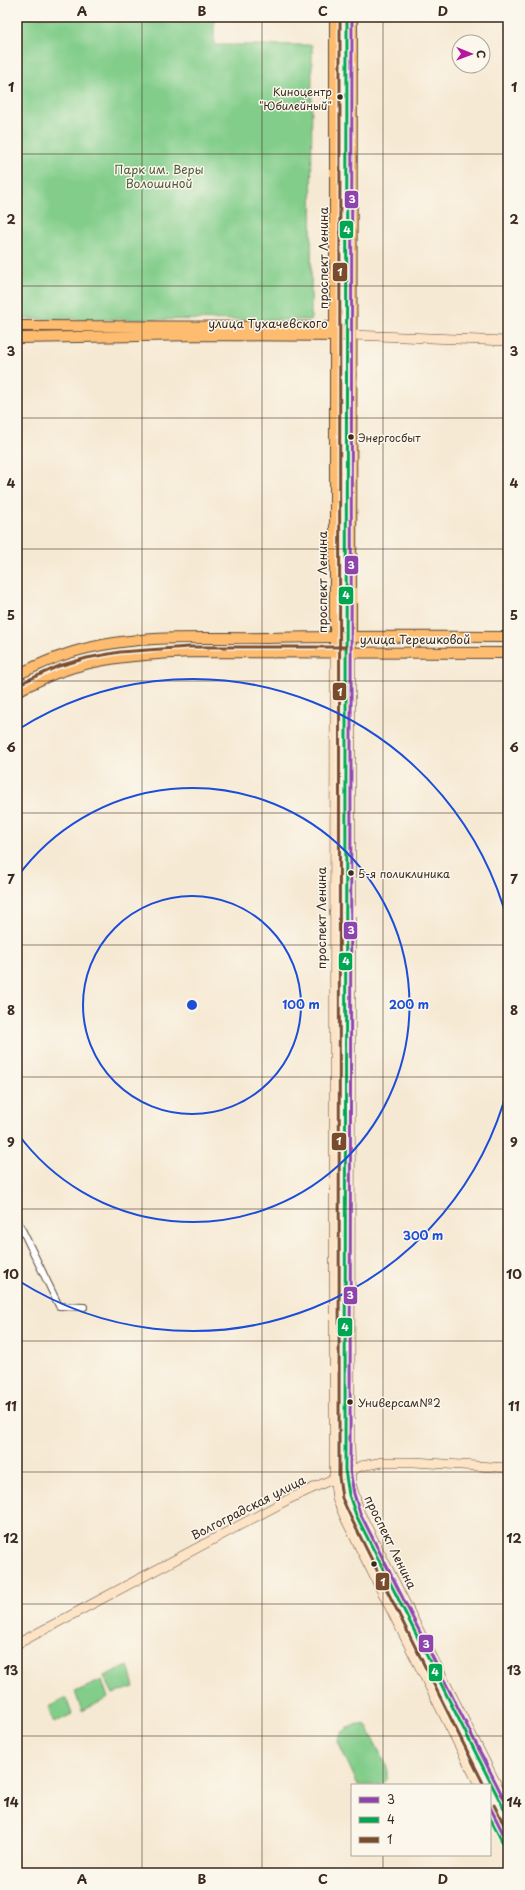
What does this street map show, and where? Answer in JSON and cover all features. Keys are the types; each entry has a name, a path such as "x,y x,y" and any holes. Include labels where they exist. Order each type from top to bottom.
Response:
{"main road":[{"name":"проспект Ленина","path":"335,17 336,332 334,1477 337,1499 346,1520 478,1784"},
{"name":"проспект Ленина","path":"352,17 350,1470 354,1494 360,1513 508,1807"},
{"name":"улица Тухачевского","path":"17,326 336,332 351,335"},
{"name":"улица Тухачевского","path":"17,338 336,332"},
{"path":"351,335 508,342"},
{"name":"улица Терешковой","path":"17,675 52,658 88,648 119,642 351,636 508,637"},
{"name":"улица Терешковой","path":"17,692 60,671 88,663 120,657 189,652 508,652"},
{"path":"334,913 343,918 351,945"},
{"name":"Волгоградская улица","path":"17,1644 146,1574 350,1470 372,1463 389,1462 414,1462 508,1468"},
{"path":"491,1809 508,1843"}],"street":[{"path":"17,1219 59,1306 84,1307"}],"green space":[{"name":"Парк им. Веры Волошиной","path":"17,17 214,17 214,45 312,45 311,320 17,319"},
{"path":"128,1665 134,1687 113,1694 104,1676"},
{"path":"102,1680 108,1698 82,1711 75,1692"},
{"path":"66,1698 72,1714 54,1723 48,1707"},
{"path":"357,1724 366,1725 387,1767 387,1779 384,1782 380,1784 358,1784 338,1742 342,1732"}],"transit line":[{"name":"1","path":"340,17 339,1477 342,1498 351,1518 483,1783"},
{"name":"4","path":"347,17 345,1470 349,1495 356,1515 504,1809"},
{"name":"3","path":"352,17 350,1470 354,1494 360,1513 508,1807"},
{"name":"1","path":"17,685 59,666 87,658 120,652 189,647 346,647"},
{"name":"1","path":"494,1805 508,1832"},
{"name":"3","path":"491,1809 508,1843"},
{"name":"4","path":"491,1820 504,1845"}],"place":[{"name":"Киноцентр \"Юбилейный\"","path":"340,97"},
{"name":"Энергосбыт","path":"351,437"},
{"name":"5-я поликлиника","path":"351,873"},
{"name":"Универсам№2","path":"350,1402"}]}
